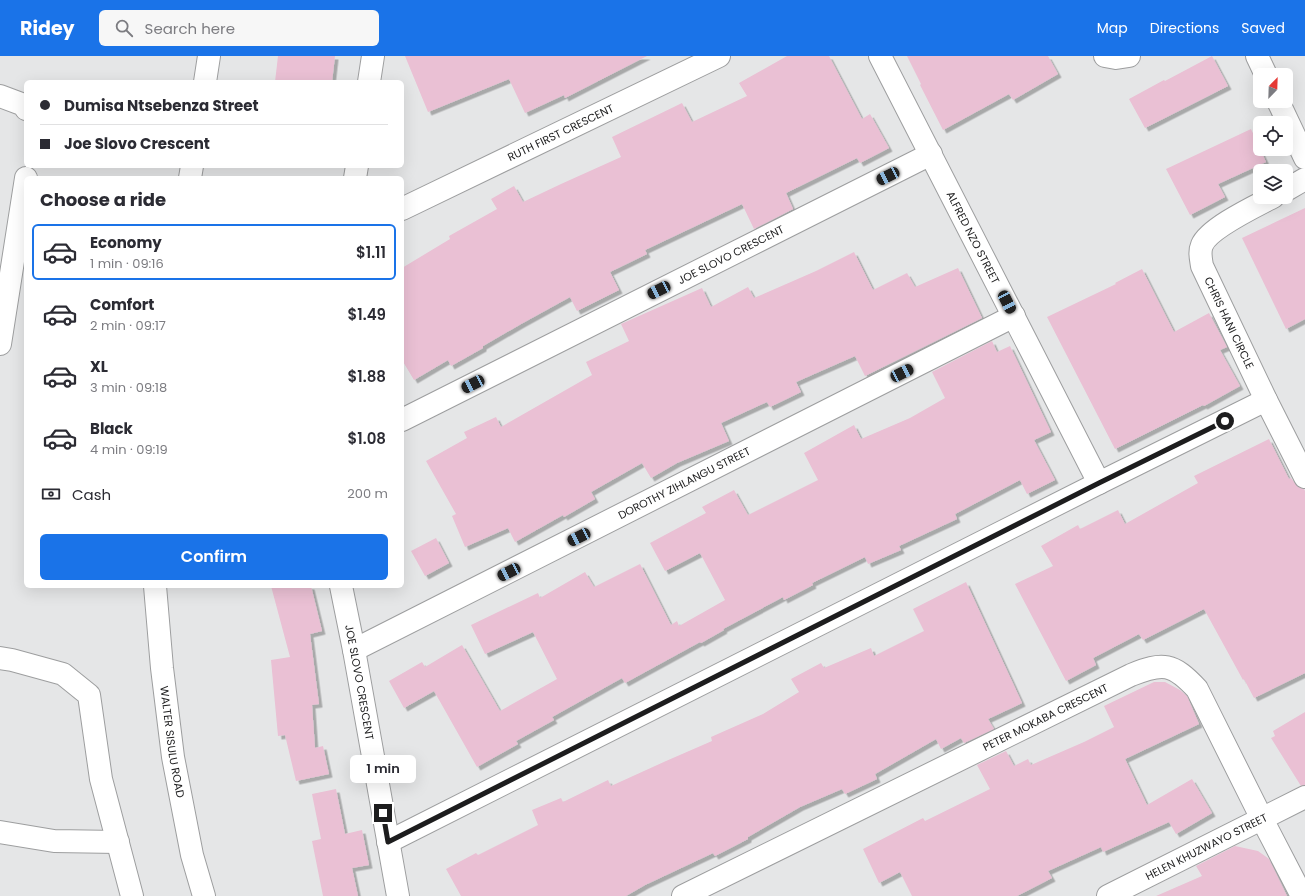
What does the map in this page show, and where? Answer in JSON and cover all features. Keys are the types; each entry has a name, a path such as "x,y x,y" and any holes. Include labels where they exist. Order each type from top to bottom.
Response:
{"street":[{"path":"205,80 209,56"},
{"path":"369,80 373,56"},
{"name":"RUTH FIRST CRESCENT","path":"404,208 719,56"},
{"name":"ALFRED NZO STREET","path":"880,56 1099,483"},
{"path":"1105,56 1116,58 1129,56"},
{"path":"1257,56 1263,68"},
{"path":"0,96 24,105"},
{"path":"1281,108 1305,158"},
{"name":"JOE SLOVO CRESCENT","path":"404,419 931,154"},
{"path":"1293,186 1305,179"},
{"path":"0,344 24,191"},
{"name":"CHRIS HANI CIRCLE","path":"1260,204 1223,224 1208,236 1202,245 1200,256 1202,266 1266,400 1305,477"},
{"name":"DOROTHY ZIHLANGU STREET","path":"354,650 1014,316"},
{"path":"388,842 1266,400"},
{"name":"WALTER SISULU ROAD","path":"155,588 162,668 173,758 192,855 204,896"},
{"name":"JOE SLOVO CRESCENT","path":"341,588 398,896"},
{"path":"0,658 63,674 89,695 101,779 132,896"},
{"name":"PETER MOKABA CRESCENT","path":"683,896 1131,675 1149,668 1162,666 1175,669 1186,677 1197,689 1302,896"},
{"name":"HELEN KHUZWAYO STREET","path":"1108,896 1305,797"},
{"path":"0,832 54,841 118,842"}],"building":[{"path":"278,56 335,56 332,80 275,80"},
{"path":"405,56 647,56 565,98 564,95 525,113 509,79 428,112"},
{"path":"787,56 829,56 862,119 870,114 889,148 860,163 857,158 786,193 793,209 754,229 742,204 645,250 647,254 610,272 619,290 577,311 570,297 483,346 483,348 451,366 448,360 414,380 404,363 404,267 450,239 449,236 497,209 491,199 514,186 523,202 621,157 612,137 682,103 692,122 747,96 739,83"},
{"path":"907,56 1048,56 1058,74 1013,100 1009,94 943,130"},
{"path":"1212,56 1228,86 1145,128 1129,99"},
{"path":"1251,129 1253,133 1253,156 1263,156 1266,162 1262,164 1253,164 1253,168 1218,184 1225,197 1190,215 1166,169"},
{"path":"1305,208 1305,319 1286,329 1242,238"},
{"path":"854,252 873,290 907,273 915,287 958,268 982,318 865,376 855,356 796,382 801,392 770,407 767,402 721,423 729,441 677,463 651,478 642,463 591,492 595,499 515,542 508,528 465,547 452,516 456,514 426,461 467,438 464,432 496,417 501,427 592,375 586,362 629,341 621,324 702,288 711,307 748,287 754,298 816,271"},
{"path":"1142,269 1174,332 1209,313 1227,347 1220,350 1240,386 1204,406 1203,405 1115,449 1047,317 1116,284 1115,283"},
{"path":"992,341 997,352 1010,346 1051,432 1034,440 1055,480 1027,494 1020,480 955,514 957,519 899,546 901,550 868,564 865,557 812,583 813,585 784,600 783,597 723,629 724,630 701,643 700,642 625,683 622,678 552,717 554,720 516,741 518,744 477,767 434,691 404,708 389,681 422,662 425,667 462,645 500,711 557,679 533,632 485,654 471,625 538,593 540,598 585,572 594,587 640,564 671,625 677,621 679,626 725,600 700,553 665,571 650,543 706,513 702,507 734,490 748,515 818,480 804,453 854,425 861,439 910,418 945,398 932,372"},
{"path":"1269,439 1289,479 1291,478 1298,487 1304,489 1305,491 1305,673 1254,698 1204,609 1143,640 1139,634 1093,658 1096,665 1066,681 1015,584 1053,566 1041,546 1078,525 1080,529 1118,510 1125,524 1198,483 1194,476"},
{"path":"436,538 449,563 425,576 411,551"},
{"path":"966,582 1022,703 988,719 994,729 964,743 961,738 941,749 936,739 875,774 877,779 845,794 842,789 800,807 748,837 748,839 715,856 713,853 645,885 626,896 461,896 446,869 476,853 478,855 538,825 532,810 561,798 563,802 608,780 611,786 712,741 711,737 763,714 799,692 791,679 821,663 824,668 871,648 874,656 924,631 913,609"},
{"path":"272,588 311,588 322,631 310,634 319,704 312,705 315,748 323,746 329,774 296,781 285,735 278,736 271,660 290,657"},
{"path":"1154,682 1165,682 1180,690 1187,696 1199,724 1125,759 1147,805 1192,779 1212,813 1176,834 1169,822 1103,852 1101,847 1048,871 1052,878 1017,896 912,896 900,872 879,883 863,849 923,818 925,821 990,789 977,765 1006,751 1014,766 1028,759 1031,765 1084,742 1114,727 1104,706"},
{"path":"1305,712 1305,785 1301,786 1271,738 1275,736 1273,731"},
{"path":"336,789 345,834 362,830 369,865 352,868 358,896 323,896 312,841 321,839 312,794"},
{"path":"1235,846 1258,851 1269,859 1287,896 1156,896 1202,876 1196,866"}],"route":[{"path":"383,813 388,842 1099,483 1225,421"}]}
